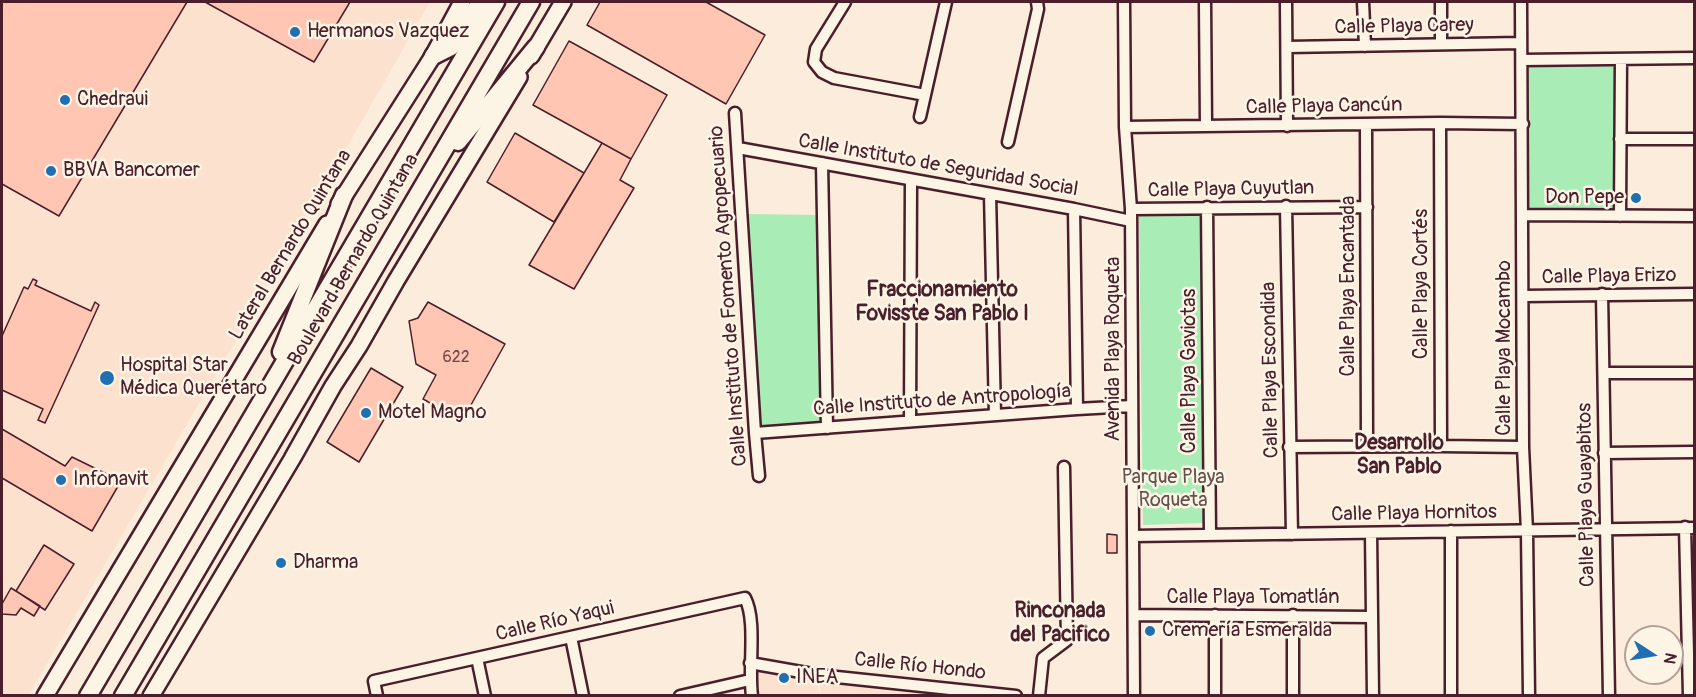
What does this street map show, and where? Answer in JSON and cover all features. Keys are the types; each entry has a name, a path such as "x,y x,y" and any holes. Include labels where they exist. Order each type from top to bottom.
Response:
{"main road":[{"path":"433,56 451,47 480,2"},
{"name":"Boulevard Bernardo Quintana","path":"88,696 496,2"},
{"name":"Boulevard Bernardo Quintana","path":"123,696 531,2"},
{"path":"425,182 536,46"},
{"path":"260,405 344,195"}],"street":[{"name":"Lateral Bernardo Quintana","path":"45,696 344,195 433,56 462,2"},
{"path":"151,696 563,2"},
{"path":"845,2 816,49 814,62 822,72 834,78 925,95"},
{"path":"920,117 946,2"},
{"path":"1008,142 1038,9 1037,2"},
{"name":"Avenida Playa Roqueta","path":"1124,2 1125,127 1131,209 1134,696"},
{"path":"1205,2 1206,126"},
{"path":"1286,2 1287,126"},
{"path":"1363,2 1365,46"},
{"path":"1441,2 1441,44"},
{"name":"Calle Playa Mocambo","path":"1521,2 1523,447 1527,531 1529,696"},
{"name":"Calle Playa Carey","path":"1287,47 1521,43"},
{"path":"1522,60 1695,58"},
{"path":"1620,216 1621,59"},
{"name":"Calle Instituto de Fomento Agropecuario","path":"735,113 759,476"},
{"name":"Calle Playa Cortés","path":"1440,123 1441,446"},
{"name":"Calle Playa Cancún","path":"1125,127 1523,124"},
{"name":"Calle Playa Encantada","path":"1366,125 1367,446"},
{"path":"1620,139 1695,139"},
{"name":"Calle Instituto de Seguridad Social","path":"738,148 1131,221"},
{"path":"822,163 827,428"},
{"path":"910,421 911,180"},
{"path":"990,194 995,415"},
{"name":"Calle Playa Escondida","path":"1286,206 1292,534"},
{"name":"Calle Playa Gaviotas","path":"1207,207 1210,535"},
{"name":"Calle Playa Cuyutlan","path":"1131,209 1367,207"},
{"path":"1074,209 1077,409"},
{"path":"1523,215 1695,216"},
{"name":"Calle Playa Guayabitos","path":"1602,294 1609,696"},
{"name":"Calle Playa Erizo","path":"1524,296 1695,294"},
{"path":"1604,373 1695,373"},
{"name":"Calle Instituto de Antropología","path":"755,433 1132,406"},
{"path":"1289,447 1523,447"},
{"path":"1604,453 1695,452"},
{"path":"1040,696 1043,658 1066,640 1064,467"},
{"path":"1689,696 1690,527"},
{"name":"Calle Playa Hornitos","path":"1133,536 1690,527"},
{"path":"1451,531 1451,696"},
{"path":"1371,533 1372,696"},
{"name":"Calle Río Yaqui","path":"377,696 374,681 745,598 752,623 750,663"},
{"name":"Calle Playa Tomatlán","path":"1134,615 1372,617"},
{"path":"1215,615 1215,696"},
{"path":"1293,615 1293,696"},
{"path":"571,637 583,696"},
{"path":"477,658 485,696"},
{"path":"750,663 752,696"},
{"name":"Calle Río Hondo","path":"750,663 818,675 1016,696"},
{"path":"680,696 750,680"}],"shaded area":[{"path":"2,2 430,2 28,696 2,695"},
{"name":"INEA","path":"751,664 817,676 819,695 754,695"},
{"path":"819,678 1002,695 821,695"}],"green space":[{"path":"1617,61 1618,214 1527,212 1525,62"},
{"path":"747,214 819,215 825,421 758,427 748,276"},
{"name":"Parque Playa Roqueta","path":"1139,216 1200,216 1204,523 1143,525"}],"building":[{"name":"Chedraui","path":"2,2 187,2 59,216 2,184"},
{"name":"Hermanos Vazquez","path":"205,2 350,2 314,62"},
{"path":"600,2 706,2 765,35 726,104 587,25"},
{"path":"569,41 667,95 631,159 533,105"},
{"path":"515,133 584,173 554,222 487,182"},
{"path":"602,143 631,159 620,180 634,188 574,289 529,265"},
{"path":"33,279 37,281 35,285 91,311 95,302 99,305 45,423 38,420 43,409 2,390 2,336 24,287 28,289"},
{"path":"428,302 505,344 462,421 423,399 436,375 416,364 409,321 418,318"},
{"name":"Motel Magno","path":"371,368 403,387 359,462 327,442"},
{"name":"Infonavit","path":"2,429 65,466 72,457 121,481 92,531 2,478"},
{"path":"1107,534 1117,535 1117,553 1107,553"},
{"path":"44,545 74,564 45,610 16,591"},
{"path":"11,588 40,606 34,616 21,608 16,615 2,614 2,604"}],"place":[{"name":"Hermanos Vazquez","path":"295,32"},
{"name":"Chedraui","path":"65,100"},
{"name":"BBVA Bancomer","path":"51,171"},
{"name":"Don Pepe","path":"1636,198"},
{"name":"Hospital Star Médica Querétaro","path":"107,378"},
{"name":"Motel Magno","path":"366,413"},
{"name":"Infonavit","path":"61,480"},
{"name":"Dharma","path":"281,563"},
{"name":"Cremería Esmeralda","path":"1150,631"},
{"name":"INEA","path":"784,678"}],"district":[{"name":"Fraccionamiento Fovisste San Pablo I","path":"942,303"},
{"name":"Desarrollo San Pablo","path":"1399,456"},
{"name":"Rinconada del Pacifico","path":"1060,624"}]}
